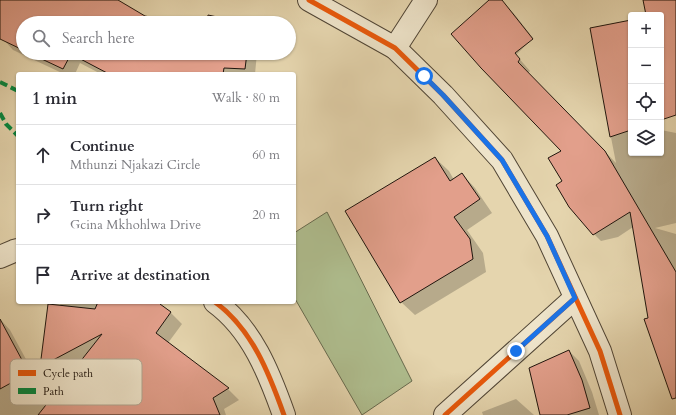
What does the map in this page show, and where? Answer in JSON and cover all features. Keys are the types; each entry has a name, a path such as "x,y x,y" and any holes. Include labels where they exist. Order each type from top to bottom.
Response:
{"street":[{"path":"309,0 395,48 443,95 502,160 547,236 600,351 620,415"},
{"path":"395,48 426,0"},
{"path":"0,257 16,250"},
{"path":"445,415 575,298"},
{"path":"218,304 226,310 250,338 272,379 284,415"}],"green space":[{"path":"327,212 412,381 362,415 296,300 296,232"}],"building":[{"path":"0,0 118,0 145,16 16,16 16,47 0,39"},
{"path":"489,0 502,0 533,39 515,53 520,59 518,62 605,151 676,272 676,398 672,399 644,319 648,318 630,212 593,235 569,207 556,185 562,181 548,158 561,151 481,68 451,34"},
{"path":"643,0 676,0 676,115 664,119 664,12 645,12"},
{"path":"628,21 628,131 610,137 590,28"},
{"path":"44,60 68,60 63,69"},
{"path":"82,60 246,60 245,69 224,68 223,72 105,72"},
{"path":"435,157 450,181 462,173 480,199 454,217 470,239 473,259 400,303 345,211"},
{"path":"48,304 95,309 97,304 160,304 171,312 156,333 229,388 213,398 220,415 38,415 46,405 142,405 142,359 82,359 102,334 55,359 41,359"},
{"path":"0,319 21,359 10,359 10,383 0,389"},
{"path":"569,350 582,380 590,408 567,415 540,415 529,368"}],"marked path":[{"path":"0,82 16,90"},
{"path":"0,113 6,124 16,134"}],"cycle path":[{"path":"309,0 395,48 443,95 502,160 547,236 600,351 620,415"},
{"path":"445,415 575,298"},
{"path":"217,304 239,325 258,353 272,383 284,415"}],"route":[{"path":"424,76 502,160 547,236 575,298 516,351"}]}
